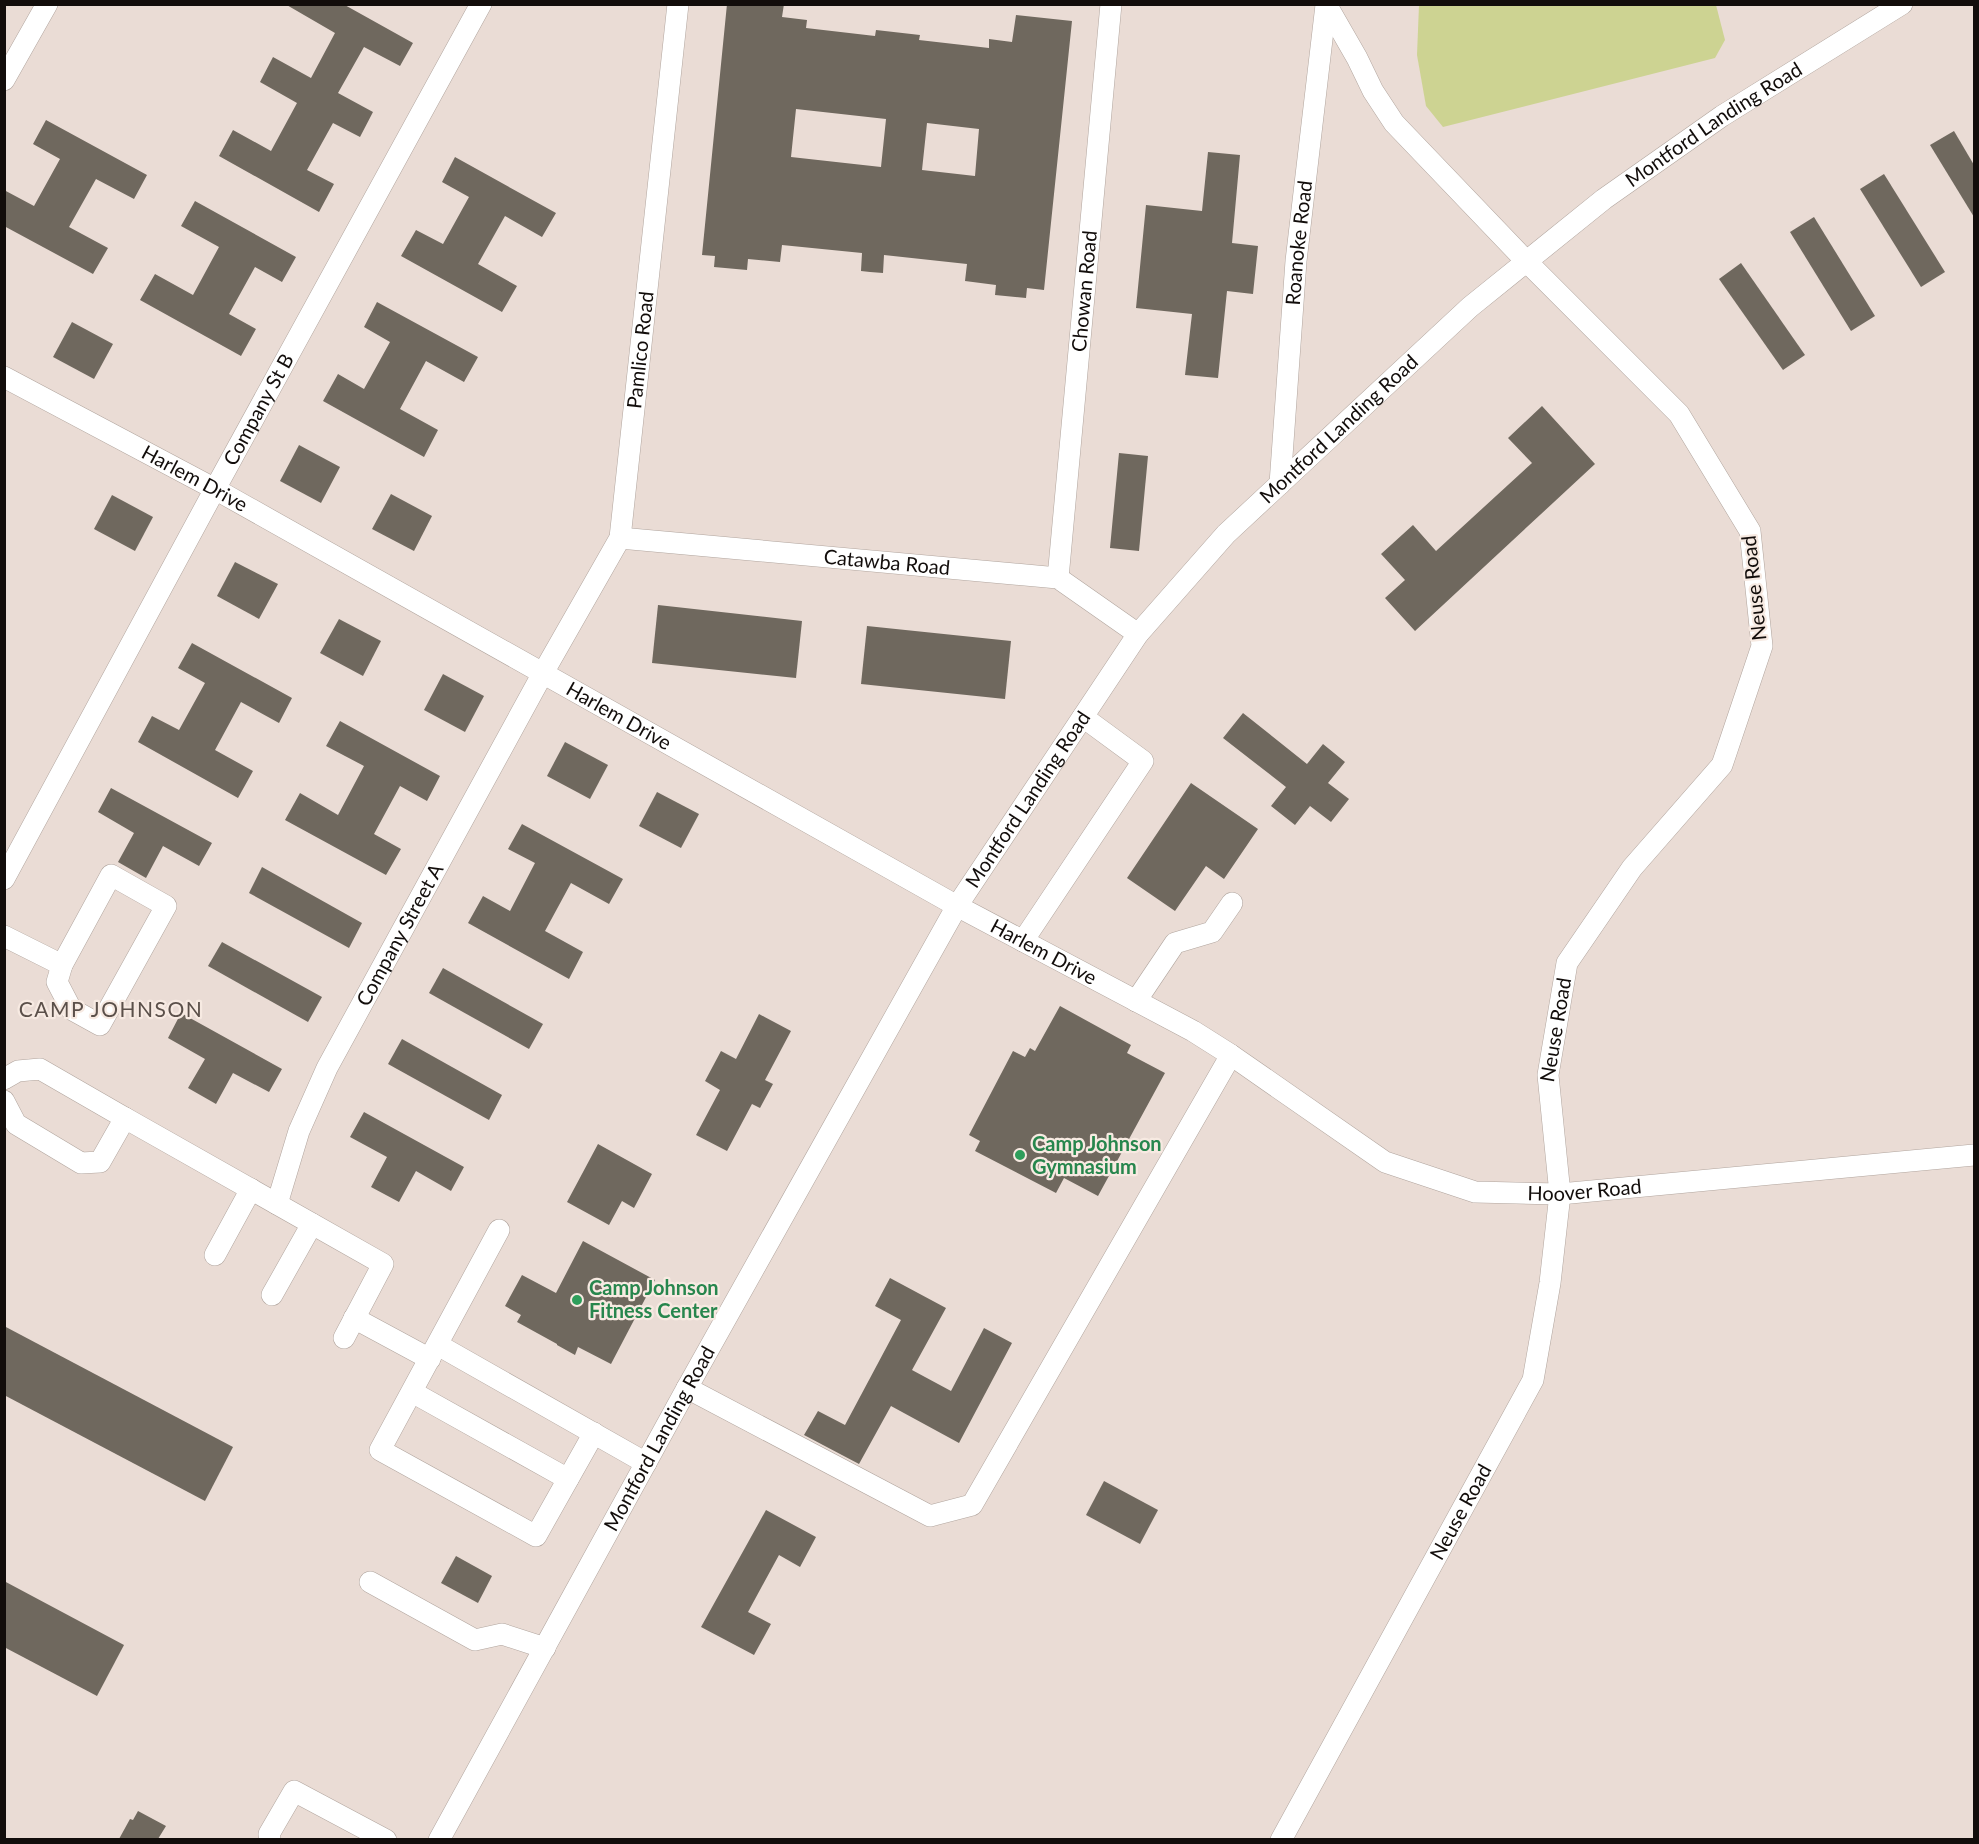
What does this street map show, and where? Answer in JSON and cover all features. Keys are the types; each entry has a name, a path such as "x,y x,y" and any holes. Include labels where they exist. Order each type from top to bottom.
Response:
{"street":[{"path":"4,80 47,4"},
{"name":"Company St B","path":"4,879 481,4"},
{"name":"Pamlico Road","path":"543,673 620,538 678,4"},
{"name":"Chowan Road","path":"1058,578 1111,4"},
{"name":"Montford Landing Road","path":"439,1839 687,1388 957,906 1138,634 1226,534 1470,307 1604,199 1722,116 1902,4"},
{"name":"Neuse Road","path":"1281,1839 1533,1380 1550,1283 1560,1194 1548,1075 1568,963 1632,868 1722,765 1762,646 1750,531 1679,414 1527,262 1394,123 1373,91 1358,58 1326,5"},
{"name":"Roanoke Road","path":"1280,484 1296,261 1326,5"},
{"name":"Harlem Drive","path":"4,377 215,489 957,906 1192,1031 1231,1055"},
{"name":"Catawba Road","path":"620,538 1058,578 1138,634"},
{"name":"Company Street A","path":"278,1204 299,1131 327,1068 543,673"},
{"path":"1023,941 1143,760 1083,717"},
{"path":"111,875 166,906 100,1025 71,1009 57,982 62,965 111,875"},
{"path":"1136,1001 1175,943 1212,932 1232,903"},
{"path":"4,936 62,965"},
{"path":"687,1388 930,1516 972,1505 1231,1055"},
{"name":"Hoover Road","path":"1231,1055 1385,1162 1475,1192 1560,1194 1974,1155"},
{"path":"4,1079 18,1071 40,1069 383,1264 344,1338"},
{"path":"4,1101 16,1124 81,1163 100,1162 124,1118"},
{"path":"215,1255 251,1189"},
{"path":"272,1295 312,1224"},
{"path":"499,1230 380,1450 536,1536 594,1433"},
{"path":"354,1318 434,1352 594,1433 646,1463"},
{"path":"412,1392 568,1479"},
{"path":"370,1581 475,1640 502,1634 545,1648"},
{"path":"270,1839 268,1834 294,1791 373,1836"}],"green space":[{"path":"1419,5 1716,5 1725,40 1715,58 1443,127 1426,106 1417,55"}],"building":[{"path":"285,4 343,4 413,43 400,66 364,47 338,93 373,112 360,137 333,123 307,170 334,184 319,212 219,156 233,130 271,151 297,103 260,82 273,57 311,78 335,33"},
{"path":"727,4 784,4 782,17 807,20 806,28 875,36 876,30 920,35 919,40 989,48 989,39 1012,42 1016,15 1072,21 1044,290 1027,288 1026,298 995,295 996,285 965,281 967,264 884,255 883,273 861,271 862,253 782,245 780,262 748,259 747,270 714,267 715,256 702,255","holes":["796,109 886,119 881,167 791,157","927,123 979,129 975,176 922,170"]},
{"path":"46,120 147,175 134,199 96,179 69,227 108,248 93,274 4,226 4,190 34,206 60,159 33,144"},
{"path":"1954,131 1974,165 1974,217 1930,145"},
{"path":"1208,152 1240,155 1232,243 1258,246 1253,294 1227,291 1218,378 1185,375 1192,314 1136,308 1146,205 1202,211"},
{"path":"455,157 556,213 542,237 505,216 478,264 517,286 502,312 401,256 416,230 443,244 469,197 442,182"},
{"path":"1884,174 1945,272 1921,287 1860,189"},
{"path":"195,201 296,257 282,282 255,267 229,314 256,329 241,356 140,300 155,274 193,295 219,247 181,226"},
{"path":"1814,217 1875,316 1851,331 1790,232"},
{"path":"1741,263 1805,355 1783,370 1719,279"},
{"path":"377,302 478,357 464,382 426,361 400,409 438,430 424,457 323,401 338,374 364,389 390,342 364,327"},
{"path":"72,322 113,344 94,379 53,357"},
{"path":"1542,406 1595,464 1415,631 1385,598 1405,580 1381,554 1413,525 1436,551 1532,463 1508,438"},
{"path":"299,445 340,467 321,503 280,481"},
{"path":"1119,453 1148,456 1139,551 1110,548"},
{"path":"391,494 432,516 414,551 372,529"},
{"path":"112,495 153,517 135,551 94,529"},
{"path":"235,562 278,584 259,619 217,596"},
{"path":"658,605 802,621 796,678 652,663"},
{"path":"339,619 381,641 363,676 320,653"},
{"path":"867,626 1011,641 1005,699 861,684"},
{"path":"192,643 292,698 279,723 241,702 215,750 253,771 238,798 138,742 152,716 179,730 205,683 178,668"},
{"path":"443,674 484,696 465,732 424,710"},
{"path":"1243,713 1307,764 1323,744 1345,762 1328,783 1349,799 1331,822 1310,806 1295,825 1271,806 1286,787 1223,738"},
{"path":"340,721 440,776 427,801 400,786 374,834 401,849 386,875 285,820 300,793 338,815 364,766 326,746"},
{"path":"565,742 608,765 590,799 547,776"},
{"path":"1191,783 1258,829 1224,879 1206,866 1175,911 1127,878"},
{"path":"111,788 212,843 199,866 163,846 146,878 118,862 134,833 98,812"},
{"path":"657,792 699,814 681,848 639,826"},
{"path":"522,824 623,879 609,904 571,883 545,931 583,952 569,979 468,923 483,896 510,911 535,863 508,849"},
{"path":"262,867 362,923 349,948 249,893"},
{"path":"222,942 322,997 308,1022 208,966"},
{"path":"443,968 543,1024 529,1049 429,993"},
{"path":"1060,1006 1131,1045 1127,1053 1165,1073 1098,1196 1064,1178 1056,1193 975,1151 980,1141 969,1135 1013,1051 1025,1057 1030,1048 1035,1051"},
{"path":"181,1013 282,1069 269,1092 233,1073 216,1104 188,1088 205,1059 168,1038"},
{"path":"759,1014 791,1031 765,1080 773,1084 760,1108 752,1104 727,1151 696,1135 720,1090 705,1081 721,1051 736,1059"},
{"path":"402,1039 502,1095 489,1120 388,1064"},
{"path":"364,1112 464,1167 451,1191 416,1171 399,1202 371,1187 387,1157 350,1137"},
{"path":"598,1144 652,1174 634,1208 622,1201 609,1225 567,1202"},
{"name":"Camp Johnson Fitness Center","path":"583,1241 655,1280 611,1364 578,1347 575,1355 517,1322 521,1315 505,1306 522,1275 556,1293"},
{"path":"890,1278 946,1308 912,1370 951,1391 984,1328 1012,1343 959,1443 891,1406 859,1464 804,1435 818,1411 845,1425 901,1320 875,1306"},
{"path":"4,1326 233,1447 205,1501 4,1395"},
{"path":"1104,1481 1158,1510 1140,1544 1086,1515"},
{"path":"766,1510 816,1537 800,1567 779,1555 748,1612 771,1624 754,1655 701,1627"},
{"path":"456,1556 492,1576 478,1603 441,1583"},
{"path":"4,1581 124,1645 97,1696 4,1647"},
{"path":"138,1811 166,1826 158,1839 119,1839 130,1819 133,1820"}],"place":[{"name":"Camp Johnson Gymnasium","path":"1020,1155"},
{"name":"Camp Johnson Fitness Center","path":"577,1300"}],"district":[{"name":"CAMP JOHNSON","path":"111,1010"}]}
